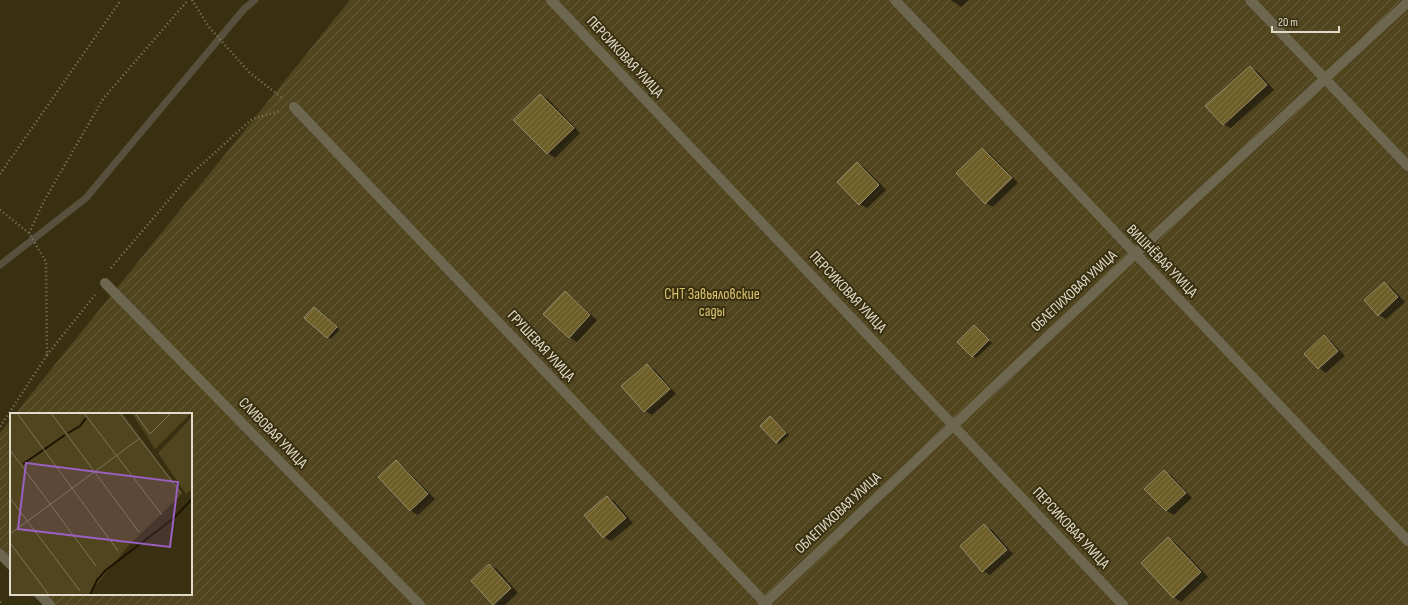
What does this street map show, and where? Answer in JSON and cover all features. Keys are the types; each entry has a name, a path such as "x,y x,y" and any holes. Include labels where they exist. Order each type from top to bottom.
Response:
{"street":[{"name":"ПЕРСИКОВАЯ УЛИЦА","path":"551,0 1123,605"},
{"name":"ВИШНЁВАЯ УЛИЦА","path":"895,0 1408,541"},
{"path":"1250,0 1408,166"},
{"name":"ОБЛЕПИХОВАЯ УЛИЦА","path":"765,604 1135,254 1408,2"},
{"name":"ГРУШЕВАЯ УЛИЦА","path":"294,107 765,604"},
{"name":"СЛИВОВАЯ УЛИЦА","path":"105,283 420,605"},
{"path":"0,554 10,564"},
{"path":"40,595 50,605"}],"path":[{"path":"0,174 121,0"},
{"path":"29,233 44,201 103,99 188,0"},
{"path":"192,0 209,26 249,72 294,107"},
{"path":"0,427 47,355 105,283 111,268 189,176 252,119 294,107"},
{"path":"0,210 29,233 46,262 47,355"}],"green space":[{"name":"СНТ Завьяловские сады","path":"350,0 1408,0 1408,605 46,605 36,595 192,595 192,413 16,413"},
{"path":"10,420 10,567 0,556 0,433"}],"building":[{"path":"1250,66 1267,85 1223,125 1205,106"},
{"path":"540,94 574,128 547,154 513,120"},
{"path":"982,148 1012,178 985,204 956,173"},
{"path":"857,162 879,185 859,205 837,182"},
{"path":"1384,282 1398,297 1378,316 1364,300"},
{"path":"565,291 590,315 569,338 543,314"},
{"path":"314,307 337,327 327,338 304,318"},
{"path":"974,325 989,340 972,357 957,342"},
{"path":"1324,335 1338,351 1318,369 1304,354"},
{"path":"647,364 670,389 644,412 621,386"},
{"path":"770,416 786,433 776,443 760,426"},
{"path":"396,460 428,494 410,511 378,477"},
{"path":"1164,470 1186,493 1166,511 1144,489"},
{"path":"607,496 626,518 603,538 584,515"},
{"path":"984,524 1007,550 982,572 960,546"},
{"path":"1168,537 1201,572 1173,598 1141,563"},
{"path":"489,564 511,588 493,605 471,581"}],"waterway":[{"path":"0,265 86,198 244,9 255,0"}]}
